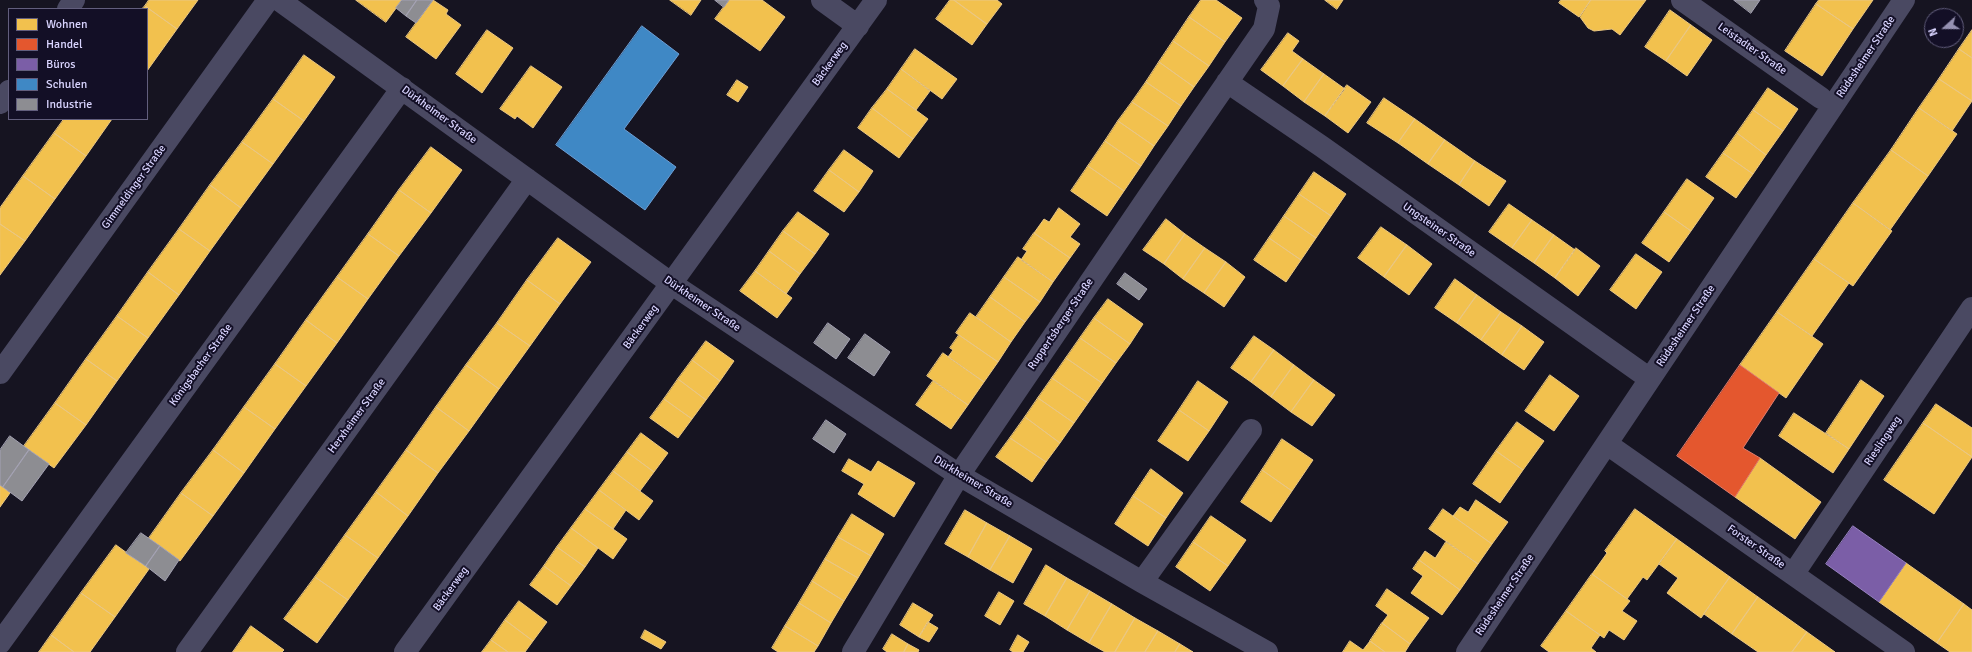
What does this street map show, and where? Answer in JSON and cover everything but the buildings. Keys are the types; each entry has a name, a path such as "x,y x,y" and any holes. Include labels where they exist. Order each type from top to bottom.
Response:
{"street":[{"name":"Gimmeldinger Straße","path":"0,373 268,0"},
{"name":"Dürkheimer Straße","path":"279,0 672,284 959,475 1142,582 1267,652"},
{"path":"822,0 858,26"},
{"name":"Bäckerweg","path":"405,652 876,0"},
{"name":"Ruppertsberger Straße","path":"853,652 959,475 1264,29 1269,6 1265,0"},
{"name":"Leistadter Straße","path":"1682,0 1821,98"},
{"name":"Rüdesheimer Straße","path":"1467,652 1904,0"},
{"name":"Ungsteiner Straße","path":"1227,82 1321,146 1650,379"},
{"name":"Königsbacher Straße","path":"0,643 402,88"},
{"path":"0,103 8,92"},
{"name":"Herxheimer Straße","path":"187,652 527,179"},
{"name":"Rieslingweg","path":"1794,573 1972,308"},
{"path":"1142,582 1251,430"},
{"name":"Forster Straße","path":"1607,444 1794,573 1904,652"}]}
